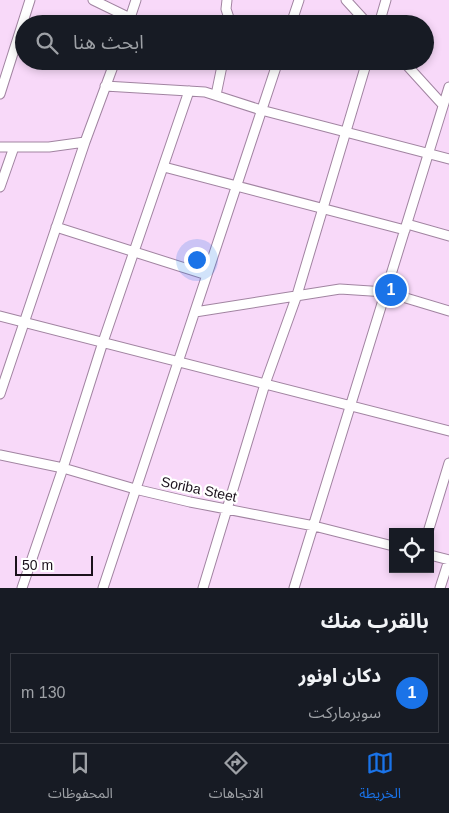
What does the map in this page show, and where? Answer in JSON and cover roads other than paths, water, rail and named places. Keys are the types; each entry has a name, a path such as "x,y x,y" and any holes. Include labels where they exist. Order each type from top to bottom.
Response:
{"street":[{"path":"25,15 30,0"},
{"path":"93,0 119,15"},
{"path":"131,15 136,0"},
{"path":"227,0 226,9 228,15"},
{"path":"293,15 299,0"},
{"path":"346,0 360,15"},
{"path":"382,15 386,0"},
{"path":"0,94 15,47"},
{"path":"0,394 84,142 111,70"},
{"path":"216,95 221,70"},
{"path":"103,588 275,70"},
{"path":"202,588 265,384 297,295 364,70"},
{"path":"411,70 443,106"},
{"path":"105,86 189,91 216,95 261,110 449,159"},
{"path":"294,588 449,87"},
{"path":"22,588 103,342 189,91"},
{"path":"0,147 49,147 84,142"},
{"path":"0,186 14,148"},
{"path":"164,167 323,210 449,236"},
{"path":"56,227 207,275"},
{"path":"195,312 340,289 386,292 449,311"},
{"path":"0,316 449,431"},
{"name":"Soriba Steet","path":"0,455 63,468 135,489 227,510 314,526 389,545"},
{"path":"429,528 449,463"},
{"path":"434,556 449,560 440,588"}],"place":[{"name":"دكان اونور","path":"391,290"}]}
